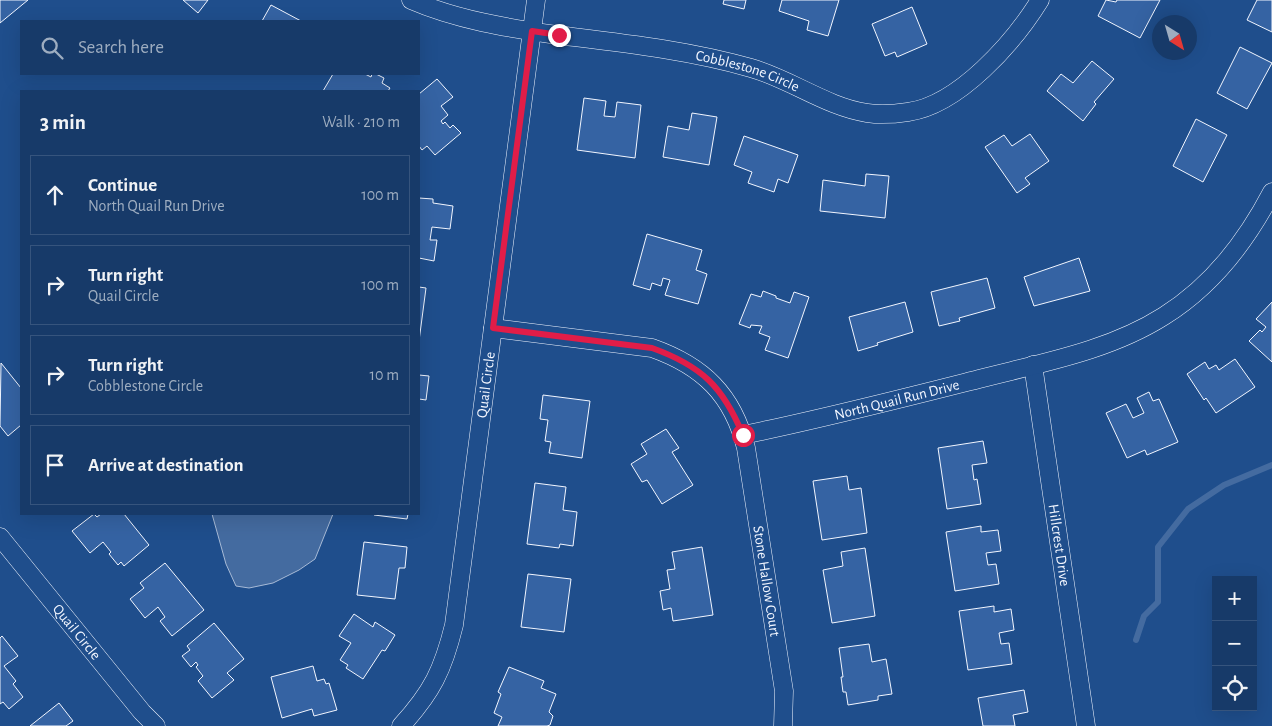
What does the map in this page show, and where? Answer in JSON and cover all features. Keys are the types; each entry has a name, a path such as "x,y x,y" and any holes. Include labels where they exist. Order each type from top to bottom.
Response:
{"street":[{"name":"Cobblestone Circle","path":"411,0 446,13 491,24 684,52 724,60 754,68 783,79 846,108 867,113 883,114 909,112 924,108 939,102 960,88 1015,36 1040,0"},
{"name":"Quail Circle","path":"401,726 418,707 432,686 446,656 454,624 536,0"},
{"name":"North Quail Run Drive","path":"743,435 817,420 1073,355 1127,336 1164,316 1198,291 1228,261 1248,234 1272,192"},
{"path":"493,328 652,348 674,356 699,371 716,387 732,410 743,435"},
{"name":"Hillcrest Drive","path":"1034,365 1086,726"},
{"name":"Stone Hallow Court","path":"743,435 784,690 783,726"},
{"name":"Quail Circle","path":"0,537 142,712 156,726"}],"water":[{"path":"212,515 333,515 315,559 299,570 273,583 249,588 236,586 226,564"}],"building":[{"path":"0,0 28,0 0,23"},
{"path":"183,0 208,0 198,13"},
{"path":"724,0 746,0 744,9 723,4"},
{"path":"782,0 839,0 828,36 807,30 809,21 779,11"},
{"path":"1106,0 1116,2 1117,0 1160,0 1140,38 1098,16"},
{"path":"1257,0 1272,0 1272,32 1247,20"},
{"path":"271,5 299,20 263,20"},
{"path":"912,7 927,44 897,57 895,52 885,56 872,24"},
{"path":"1240,47 1272,63 1247,109 1217,93"},
{"path":"1092,61 1114,79 1094,102 1096,104 1083,121 1047,91 1061,74 1073,83"},
{"path":"332,75 367,75 371,77 372,75 378,75 384,78 382,83 390,88 389,90 324,90"},
{"path":"437,79 453,97 441,106 448,115 441,121 443,124 445,122 450,128 453,125 461,133 435,155 427,146 422,150 420,147 420,93"},
{"path":"584,98 606,101 604,116 615,117 617,102 641,105 635,158 577,150"},
{"path":"692,113 717,117 709,165 663,157 668,126 689,130"},
{"path":"1196,119 1227,135 1203,182 1173,166"},
{"path":"1030,134 1049,161 1025,178 1030,184 1017,193 985,147 1004,135 1012,146"},
{"path":"744,136 798,155 788,183 778,179 774,192 748,183 752,172 734,165"},
{"path":"866,174 889,176 885,218 820,211 823,180 865,186"},
{"path":"420,198 433,199 433,203 453,206 450,229 432,227 430,240 437,240 434,261 420,258"},
{"path":"647,234 702,250 696,270 707,274 698,304 665,295 670,280 663,278 661,286 652,283 650,290 633,285"},
{"path":"1079,258 1090,291 1034,306 1024,277"},
{"path":"987,278 995,308 959,318 960,321 939,326 931,292"},
{"path":"420,287 426,288 420,333"},
{"path":"763,291 790,303 794,292 809,297 788,358 765,350 770,337 759,333 762,326 751,325 750,328 739,324 751,294 761,297"},
{"path":"905,302 913,332 858,351 849,317"},
{"path":"1272,302 1272,362 1249,341 1266,327 1256,319"},
{"path":"1235,359 1255,387 1216,413 1206,398 1204,400 1187,374 1205,362 1209,369 1216,365 1219,370"},
{"path":"1,363 20,387 20,426 8,436 0,426"},
{"path":"420,375 429,376 426,400 420,399"},
{"path":"1149,392 1153,401 1159,399 1178,442 1147,455 1145,450 1127,458 1106,413 1126,404 1133,418 1144,413 1137,398"},
{"path":"543,395 590,401 582,458 549,453 551,442 545,441 548,420 540,419"},
{"path":"666,429 679,448 672,452 693,485 662,504 647,480 642,482 631,464 647,454 641,444"},
{"path":"983,441 987,463 972,465 974,480 977,479 981,504 947,509 938,448"},
{"path":"847,476 849,490 861,488 867,533 822,540 813,481"},
{"path":"535,483 566,487 563,510 577,512 573,546 560,544 559,548 527,544"},
{"path":"93,515 97,517 100,515 125,515 149,545 124,566 121,562 118,565 109,554 111,552 103,542 90,553 72,531"},
{"path":"374,515 408,515 407,519"},
{"path":"981,526 981,532 998,530 1001,551 986,553 988,565 996,564 999,584 955,591 946,532"},
{"path":"364,542 407,547 405,568 399,568 395,599 357,595"},
{"path":"702,547 713,615 673,621 671,608 663,610 660,591 670,589 667,570 675,569 672,552"},
{"path":"865,548 875,616 832,623 823,570 843,566 841,552"},
{"path":"165,563 204,610 172,636 160,621 165,617 158,607 145,618 130,599 144,588 140,583"},
{"path":"528,574 571,579 564,632 521,627"},
{"path":"994,606 994,612 1011,609 1014,630 999,633 1001,644 1009,643 1012,664 968,670 959,611"},
{"path":"354,614 373,627 375,622 395,635 385,651 382,650 363,679 346,668 348,665 340,660 351,643 339,636"},
{"path":"214,623 244,659 227,673 234,680 212,698 198,681 203,676 196,667 198,665 196,662 191,667 182,656 190,650 187,646"},
{"path":"2,636 18,656 4,666 16,681 13,684 23,697 9,709 3,702 0,704 0,638"},
{"path":"869,644 872,662 886,659 892,694 878,696 878,700 848,705 846,692 843,692 839,648"},
{"path":"313,666 317,681 324,679 326,684 329,683 337,710 314,716 312,709 282,718 271,677"},
{"path":"509,667 544,681 541,688 556,694 549,712 553,716 550,725 498,726 502,717 494,713 501,694 498,692"},
{"path":"1024,690 1028,712 1013,715 1015,726 983,726 978,698"},
{"path":"59,703 73,721 66,726 30,726"}],"waterway":[{"path":"1136,640 1144,616 1158,602 1158,547 1188,509 1224,485 1272,465"}],"route":[{"path":"559,35 532,31 493,328 652,348 674,356 699,371 716,387 732,410 743,435"}]}
